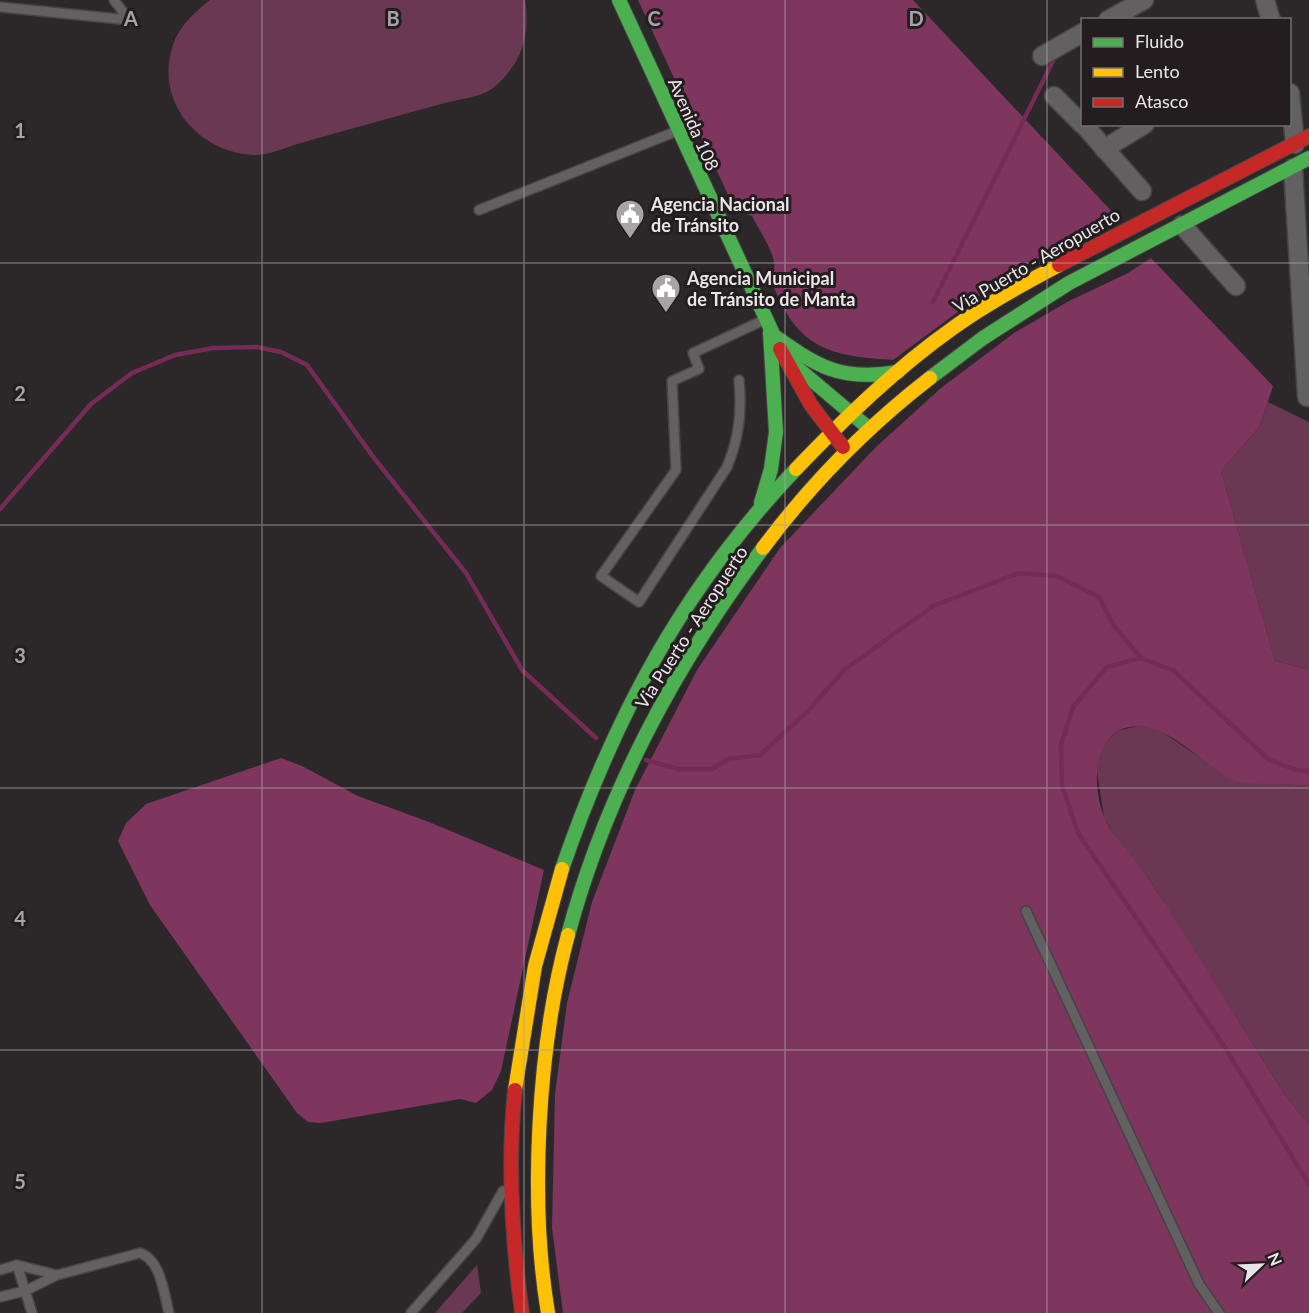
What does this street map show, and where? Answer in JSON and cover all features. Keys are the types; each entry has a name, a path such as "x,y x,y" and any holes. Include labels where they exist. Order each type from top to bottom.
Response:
{"main road":[{"name":"Avenida 108","path":"619,0 767,326 786,359 803,396 830,433 848,452"},
{"name":"Via Puerto - Aeropuerto","path":"548,1313 513,1104 527,1004 552,897 588,794 631,699 666,636 730,545 830,433 939,338 1010,292 1160,210 1302,140"},
{"name":"Via Puerto - Aeropuerto","path":"522,1313 518,1285 525,1174 562,957 577,902 637,748 661,703 735,586 792,510 848,452 910,394 983,338 1069,283 1309,158"},
{"path":"767,326 807,359 835,373 858,377 898,372"},
{"path":"758,512 771,469 776,432 767,326"},
{"name":"Avenida 108","path":"786,359 853,412 871,431"}],"street":[{"path":"1112,18 1144,0"},
{"path":"1265,0 1270,18"},
{"path":"1042,56 1081,34"},
{"path":"1054,96 1081,122"},
{"path":"1291,97 1302,140"},
{"path":"1085,126 1142,191"},
{"path":"1104,149 1142,126"},
{"path":"1293,168 1305,287 1307,397"},
{"path":"1182,225 1236,286"}],"lane":[{"path":"0,7 129,20 114,0"},
{"path":"480,210 677,131"},
{"path":"739,380 740,424 727,467 639,602 601,576 676,470 672,381 699,369 693,353 767,326"},
{"path":"1026,911 1199,1284 1219,1313"},
{"path":"411,1313 476,1239 525,1174"},
{"path":"0,1297 25,1291 57,1275 135,1253 145,1255 156,1266 170,1313"},
{"path":"17,1265 32,1313"},
{"path":"0,1270 17,1265 57,1275"},
{"path":"516,1313 518,1285"}],"shaded area":[{"path":"210,0 525,0 525,38 511,70 493,88 477,96 271,153 253,155 233,152 214,144 198,133 175,103 170,85 169,65 176,38 188,20"},
{"path":"638,0 913,0 1117,217 1050,251 990,288 893,360 851,356 819,345 805,336 793,323 783,306 773,285 774,265 768,245 752,216 735,210"},
{"path":"1151,258 1273,386 1260,426 1221,471 1275,661 1309,670 1309,786 1247,783 1232,780 1162,732 1139,726 1123,729 1111,736 1103,747 1097,776 1100,806 1109,827 1143,870 1166,905 1287,1098 1309,1124 1309,1313 563,1313 552,1228 555,1094 567,1003 592,902 635,790 697,670 780,548 876,447 941,388 1014,333 1069,301 1128,273"},
{"path":"1268,402 1309,422 1309,670 1275,661 1221,471 1260,426"},
{"path":"1137,726 1155,727 1235,781 1309,786 1309,1124 1287,1098 1147,876 1117,840 1104,817 1097,771 1098,754 1106,741 1118,731"},
{"path":"281,758 302,766 358,796 429,822 544,870 501,1071 492,1090 476,1103 460,1099 321,1123 308,1122 297,1113 150,905 118,841 126,823 146,804"},
{"path":"477,1265 481,1293 462,1313 435,1313"}],"waterway":[{"path":"933,302 1056,55"},
{"path":"0,509 91,404 132,373 175,355 213,348 257,347 281,352 307,365 374,458 466,573 522,670 596,738"},
{"path":"646,760 678,769 712,769 728,759 760,755 809,710 844,670 933,606 1019,573 1057,576 1099,597 1114,626 1141,658"},
{"path":"1309,771 1300,771 1269,760 1174,671 1141,658 1107,667 1073,707 1061,745 1062,785 1078,833 1224,1046 1309,1184"}],"traffic: fast":[{"path":"619,0 780,349"},
{"path":"930,378 983,338 1069,283 1309,158"},
{"path":"770,333 830,369 860,375 898,372"},
{"path":"761,503 771,469 776,432 770,333"},
{"path":"788,360 865,425"},
{"path":"562,869 605,758 656,656 686,607 719,560 796,469"},
{"path":"568,935 602,831 647,732 701,638 763,548"}],"traffic: slow":[{"path":"796,469 871,395 911,360 966,319 1059,265"},
{"path":"763,548 800,502 841,457 884,416 930,378"},
{"path":"515,1090 535,966 562,869"},
{"path":"548,1313 539,1222 540,1123 543,1073 550,1025 568,935"}],"traffic: jam":[{"path":"1059,265 1309,136"},
{"path":"780,349 811,405 843,447"},
{"path":"515,1090 511,1174 522,1313"}],"place":[{"name":"Agencia Nacional de Tránsito","path":"630,240"},
{"name":"Agencia Municipal de Tránsito de Manta","path":"666,314"}]}
